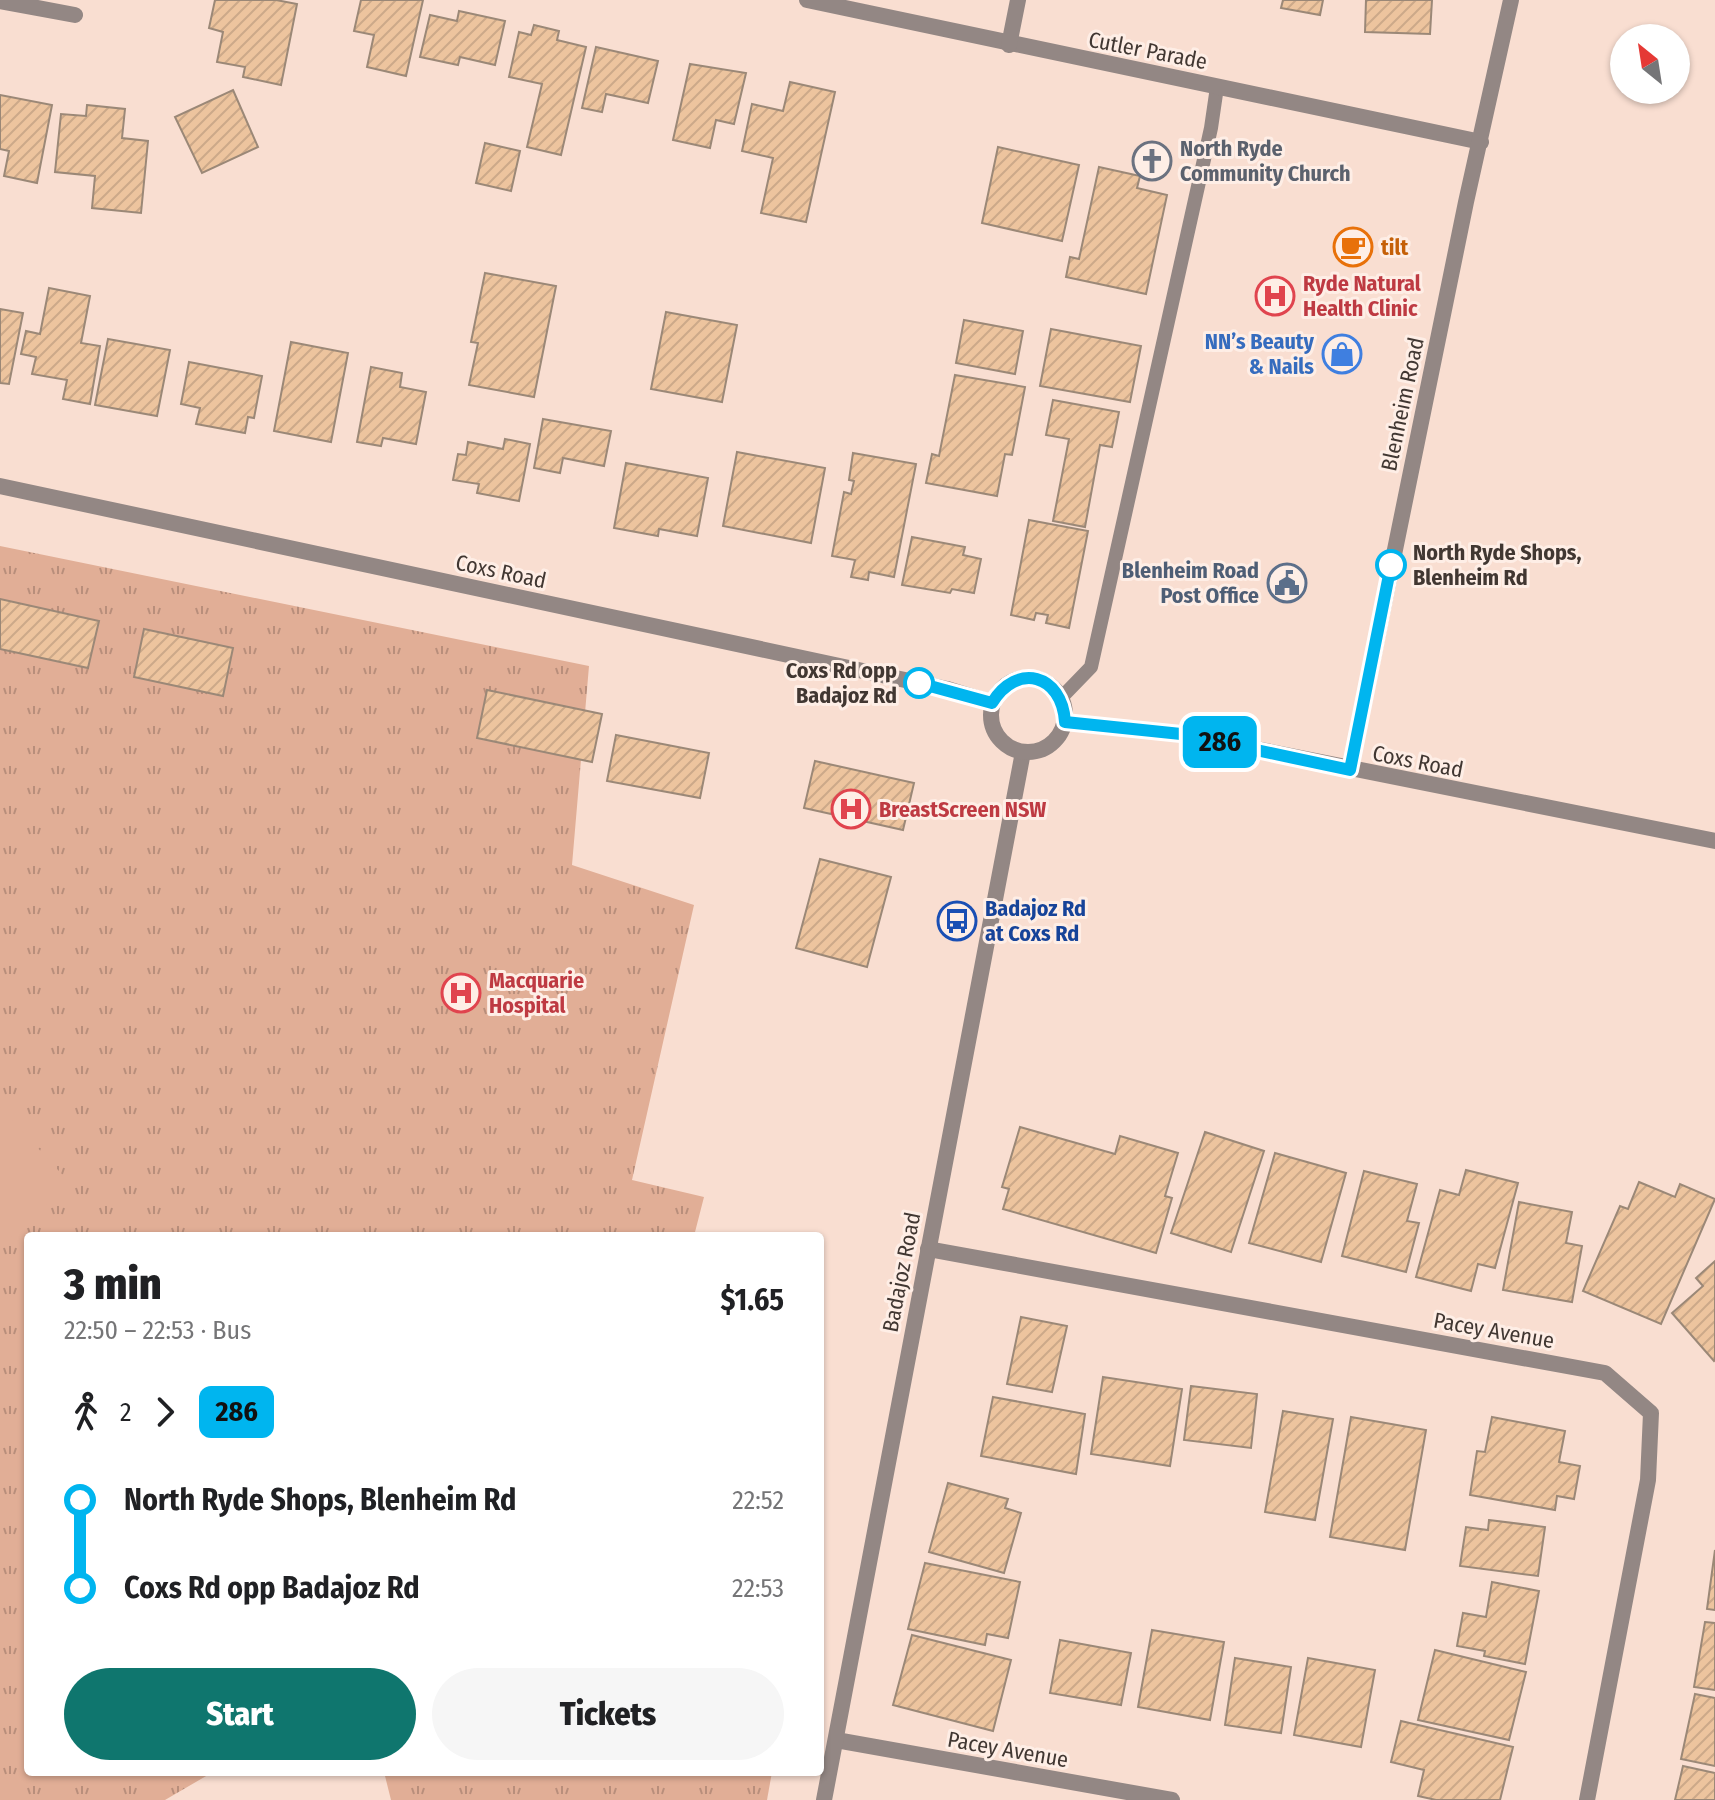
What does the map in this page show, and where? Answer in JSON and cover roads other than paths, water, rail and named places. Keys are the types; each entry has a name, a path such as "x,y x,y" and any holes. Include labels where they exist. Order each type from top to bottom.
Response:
{"street":[{"name":"Cutler Parade","path":"807,0 1481,142"},
{"path":"1009,45 1018,0"},
{"name":"Blenheim Road","path":"1350,770 1466,202 1511,0"},
{"path":"0,1 75,15"},
{"name":"Coxs Road","path":"0,486 947,689 992,703"},
{"path":"1031,678 1054,688 1061,698 1065,722 1050,745 1040,751 1023,752 1006,746 997,738 991,727 992,703 1007,684 1031,678"},
{"name":"Coxs Road","path":"1065,722 1181,734 1715,841"},
{"name":"Badajoz Road","path":"824,1800 1023,752"},
{"name":"Pacey Avenue","path":"928,1249 1605,1373 1651,1413 1648,1480 1587,1800"},
{"name":"Pacey Avenue","path":"836,1740 1172,1800"}],"lane":[{"path":"1061,698 1091,667 1211,128 1217,87"}],"place":[{"name":"North Ryde Community Church","path":"1152,161"},
{"name":"tilt","path":"1353,247"},
{"name":"Ryde Natural Health Clinic","path":"1275,296"},
{"name":"NN’s Beauty & Nails","path":"1342,354"},
{"name":"North Ryde Shops, Blenheim Rd","path":"1391,565"},
{"name":"Blenheim Road Post Office","path":"1287,583"},
{"name":"Coxs Rd opp Badajoz Rd","path":"919,683"},
{"name":"BreastScreen NSW","path":"851,809"},
{"name":"Badajoz Rd at Coxs Rd","path":"957,921"},
{"name":"Macquarie Hospital","path":"461,993"}]}
